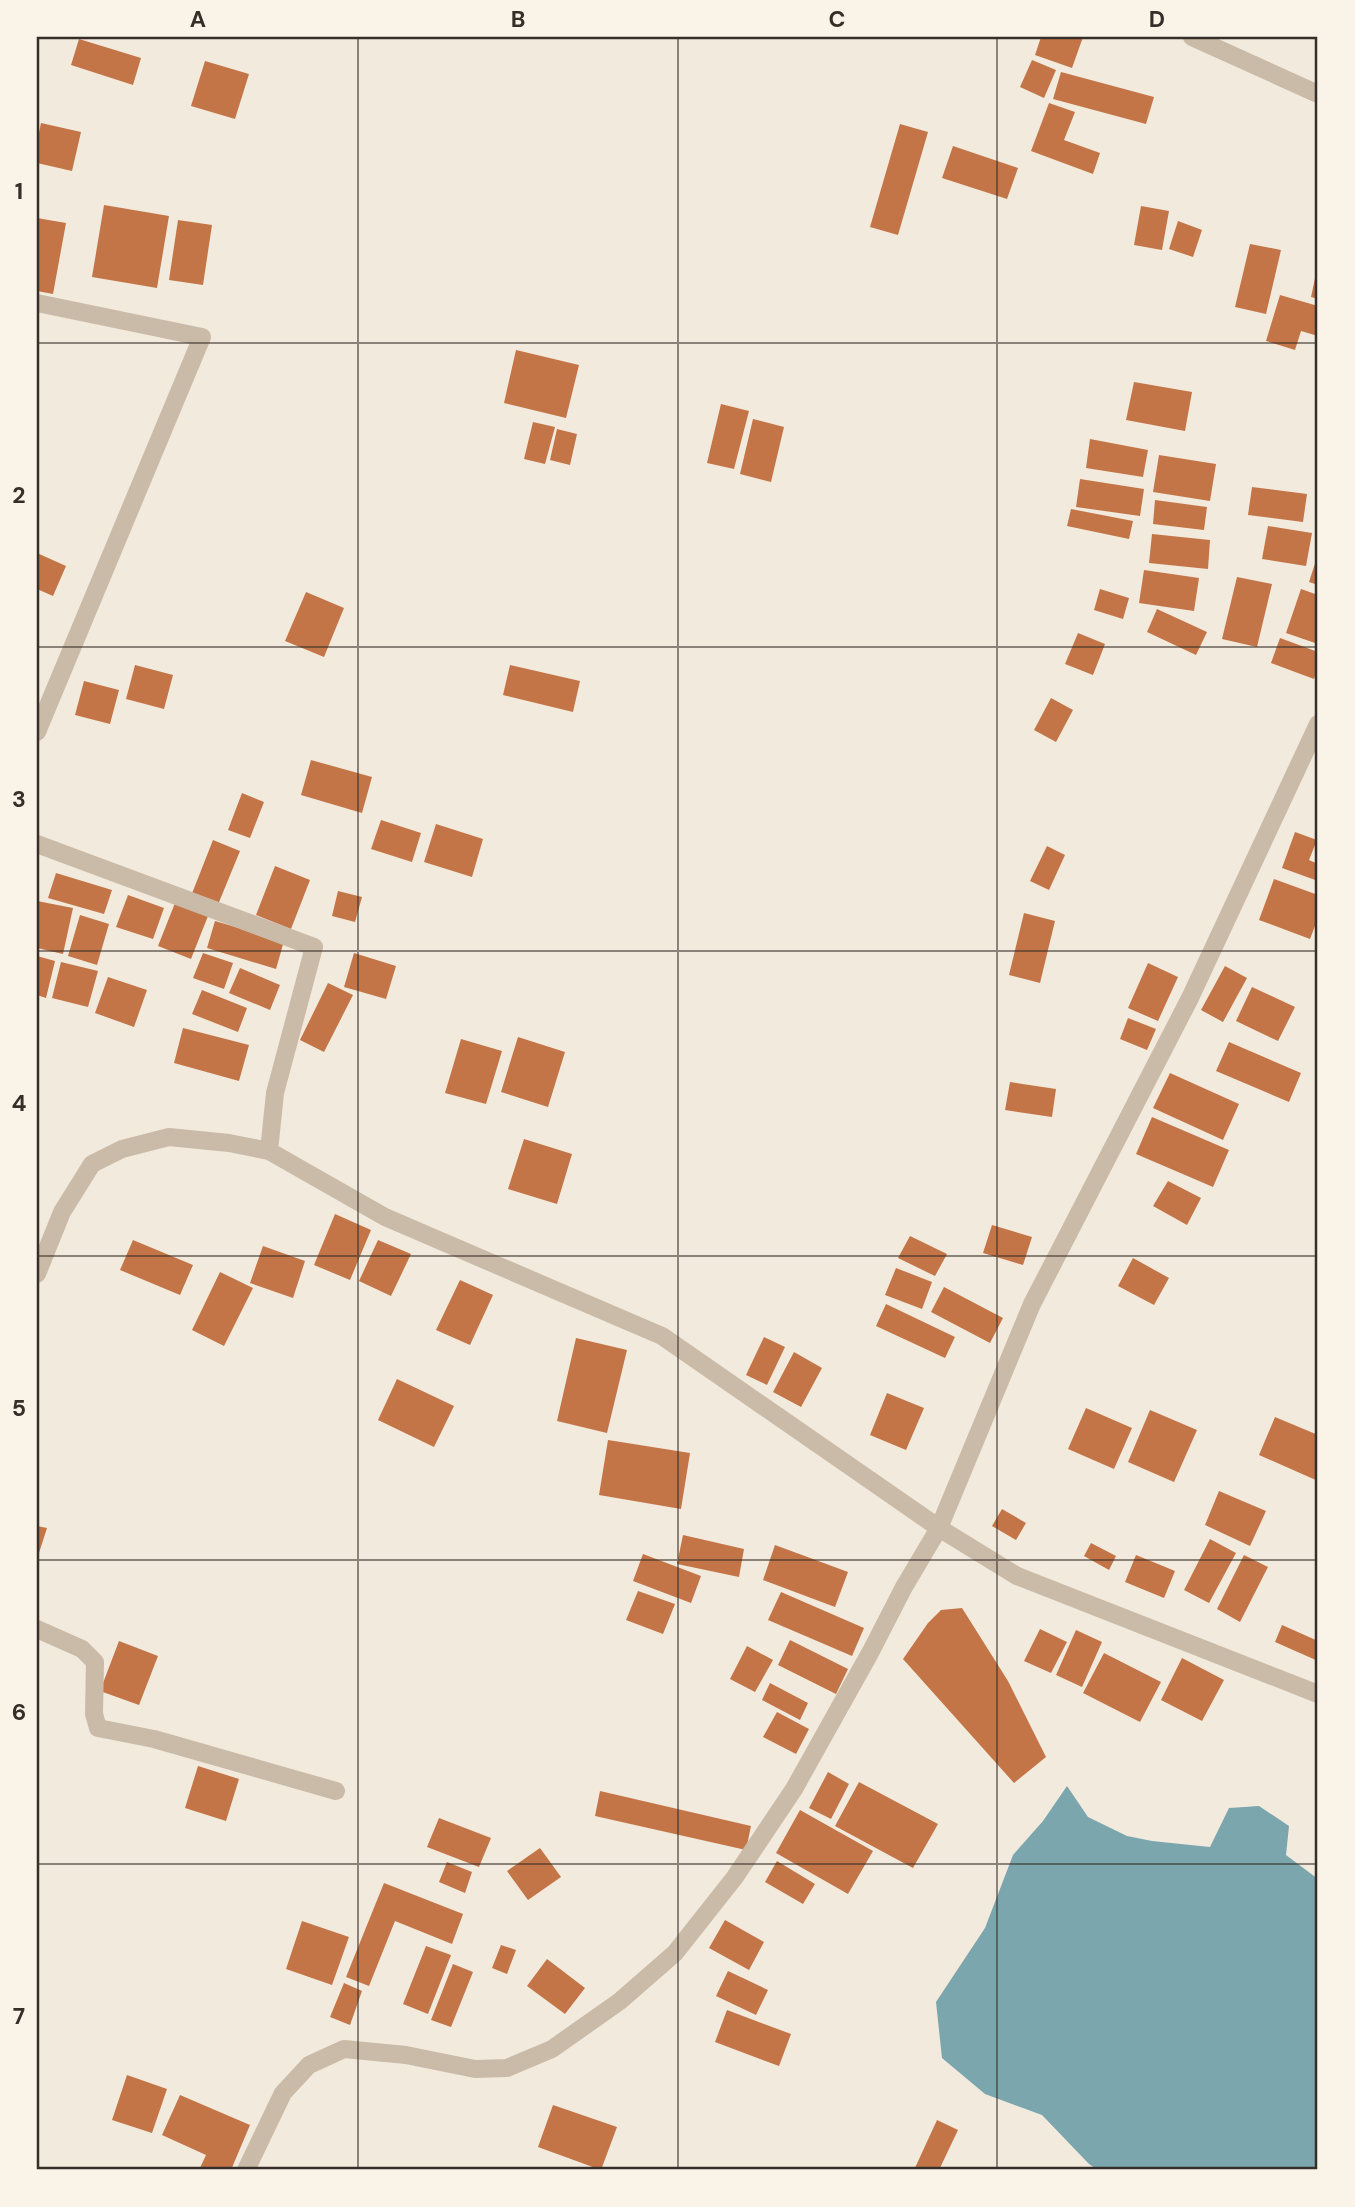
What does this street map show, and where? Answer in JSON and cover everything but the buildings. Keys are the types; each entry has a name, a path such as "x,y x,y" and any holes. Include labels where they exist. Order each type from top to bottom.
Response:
{"street":[{"path":"1192,37 1318,94"},
{"path":"37,303 202,337 37,732"},
{"path":"246,2170 283,2093 309,2064 344,2049 406,2055 475,2069 507,2068 552,2049 620,2001 675,1953 736,1877 794,1790 939,1528 1032,1304 1189,998 1318,724"},
{"path":"37,844 314,947 275,1093 269,1151"},
{"path":"37,1274 62,1212 92,1164 122,1149 169,1137 229,1143 269,1151 385,1217 662,1336 939,1528 1017,1576 1318,1694"},
{"path":"37,1629 82,1649 95,1662 94,1714 98,1728 155,1739 336,1791"}],"water":[{"path":"1067,1786 1088,1817 1127,1836 1152,1841 1210,1847 1229,1808 1259,1806 1289,1826 1286,1855 1318,1879 1318,2170 1098,2170 1042,2115 985,2094 942,2058 936,2002 985,1928 1013,1855 1043,1821"}]}
